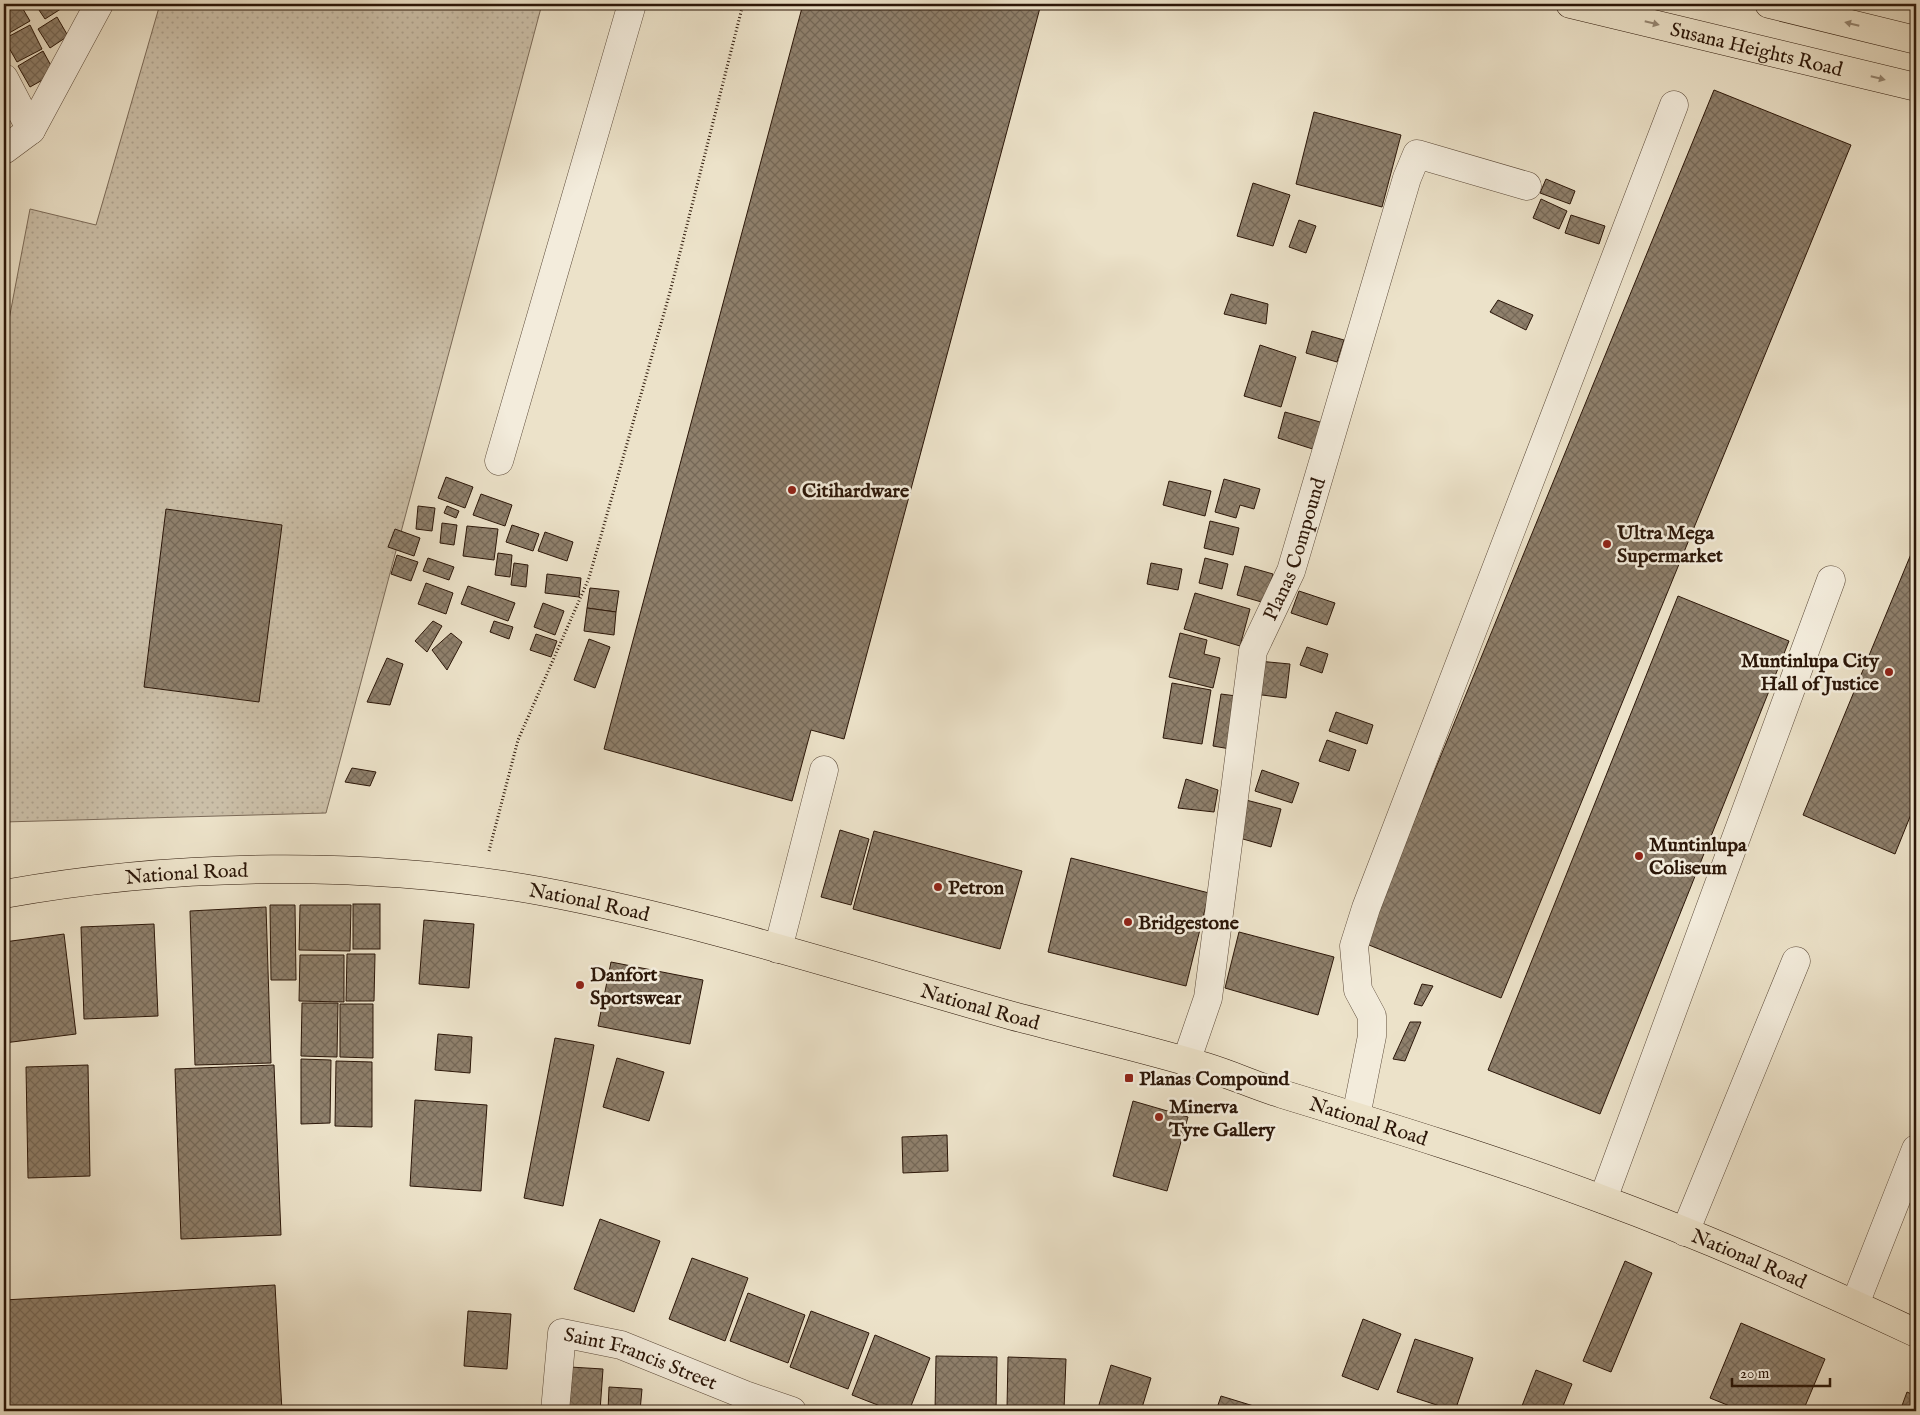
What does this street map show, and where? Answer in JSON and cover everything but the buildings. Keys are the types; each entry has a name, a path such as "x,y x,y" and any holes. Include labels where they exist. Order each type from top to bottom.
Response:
{"main road":[{"name":"Susana Heights Road","path":"1570,4 1916,87"},
{"path":"1769,4 1916,40"},
{"name":"National Road","path":"4,894 63,883 167,874 299,870 367,871 539,891 616,907 778,949 1186,1062 1356,1116 1603,1199 1855,1304 1916,1333"}],"street":[{"path":"499,461 632,4"},
{"path":"4,150 31,130 96,6"},
{"path":"4,78 31,130"},
{"path":"1356,1116 1372,1036 1372,1016 1358,990 1354,946 1366,908 1674,106"},
{"name":"Planas Compound","path":"1186,1062 1208,998 1253,651 1291,571 1408,178 1417,154 1527,186"},
{"path":"1603,1199 1831,580"},
{"path":"778,949 824,770"},
{"path":"1685,1232 1796,961"},
{"path":"1855,1304 1916,1149"},
{"name":"Saint Francis Street","path":"555,1411 562,1333 621,1345 745,1395 792,1411"}],"path":[{"path":"482,883 491,840 518,740 589,578 670,292 743,4"}],"shaded area":[{"path":"160,4 542,4 326,813 4,822 4,346 30,209 96,225"}],"place":[{"name":"Citihardware","path":"792,490"},
{"name":"Ultra Mega Supermarket","path":"1607,544"},
{"name":"Muntinlupa City Hall of Justice","path":"1889,672"},
{"name":"Muntinlupa Coliseum","path":"1639,856"},
{"name":"Petron","path":"938,887"},
{"name":"Bridgestone","path":"1128,922"},
{"name":"Danfort Sportswear","path":"580,985"},
{"name":"Planas Compound","path":"1129,1078"},
{"name":"Minerva Tyre Gallery","path":"1159,1117"}]}
